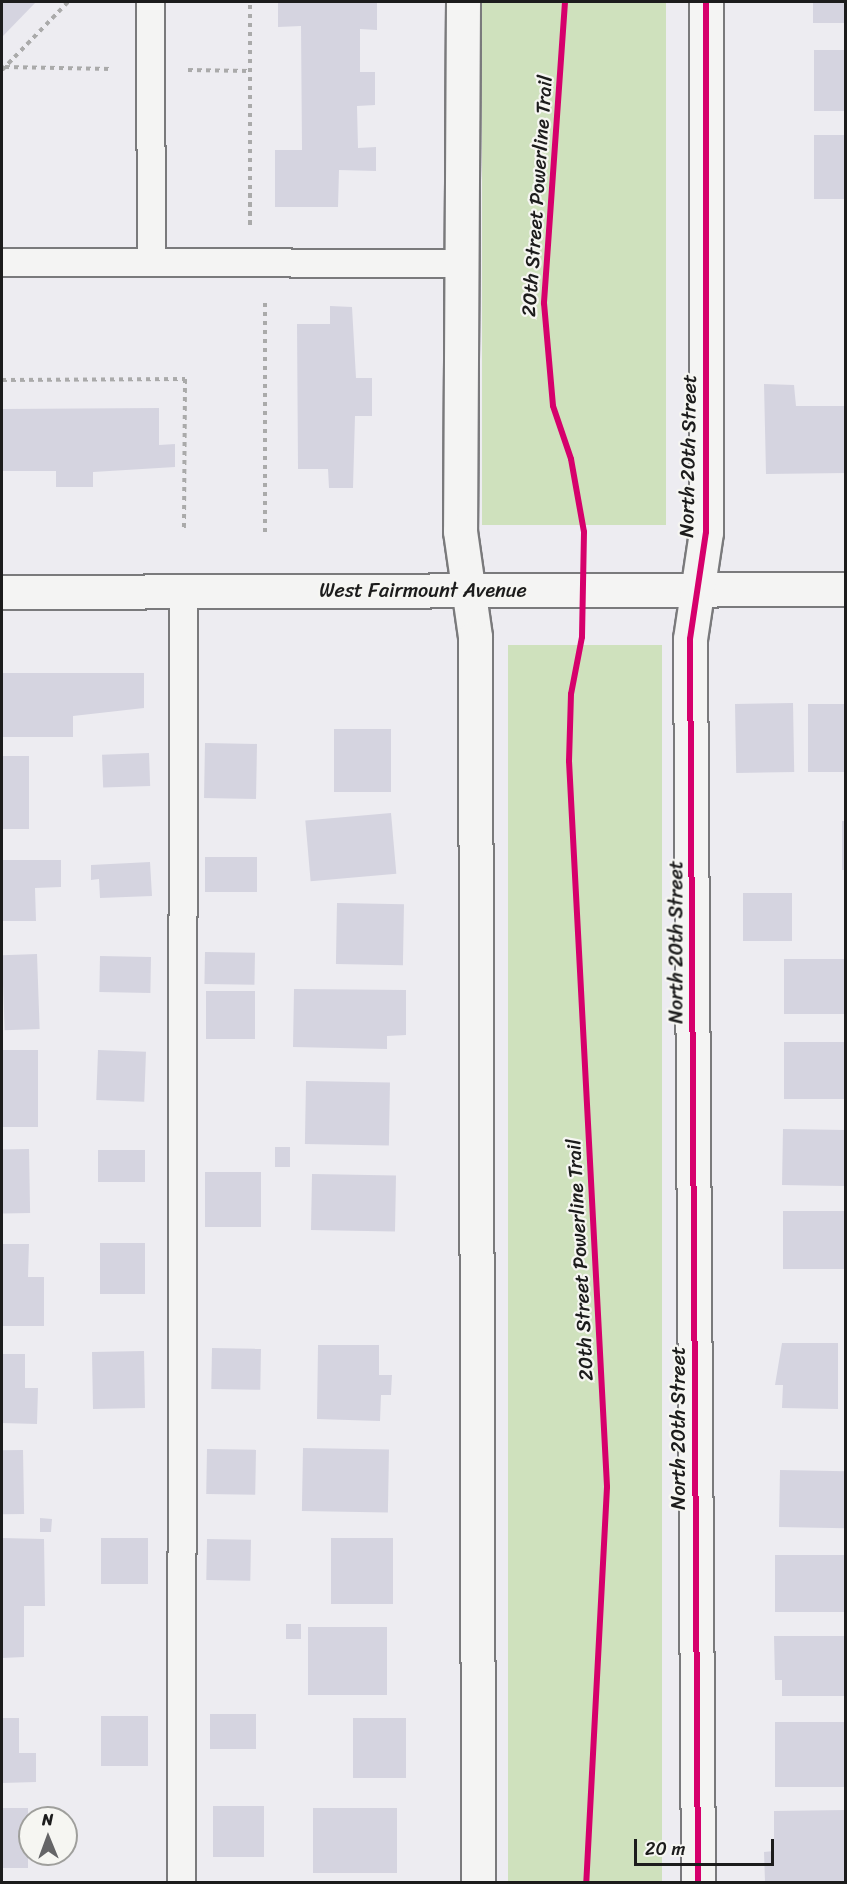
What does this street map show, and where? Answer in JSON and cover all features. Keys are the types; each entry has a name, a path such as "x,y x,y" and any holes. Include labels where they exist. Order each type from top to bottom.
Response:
{"street":[{"path":"463,2 464,262 460,531 470,590 478,1882"},
{"name":"North 20th Street","path":"698,1882 690,651 706,532 706,2"},
{"name":"West Fairmount Avenue","path":"2,592 846,589"}],"lane":[{"path":"150,2 151,262"},
{"path":"2,262 464,262"},
{"path":"180,1882 183,591"}],"path":[{"path":"2,70 68,2"},
{"path":"2,380 185,379 184,531"}],"green space":[{"path":"482,2 666,2 666,525 482,525"},
{"path":"508,645 662,645 662,1882 508,1882"}],"building":[{"path":"2,2 36,2 2,37"},
{"path":"278,2 377,2 377,30 360,29 360,72 375,72 375,105 357,106 358,148 376,147 376,171 339,170 338,207 275,207 275,150 302,150 301,26 278,27"},
{"path":"813,2 846,2 846,23 813,23"},
{"path":"814,50 846,50 846,111 814,111"},
{"path":"814,135 846,135 846,199 814,199"},
{"path":"330,306 352,307 356,378 372,378 372,416 355,416 353,488 329,488 328,469 298,469 297,324 330,324"},
{"path":"764,384 794,385 796,406 846,406 846,473 766,474"},
{"path":"159,408 159,445 175,444 175,467 93,472 93,487 56,487 56,471 2,471 2,409"},
{"path":"2,673 144,673 144,708 73,716 73,737 2,737"},
{"path":"793,703 794,772 736,773 735,704"},
{"path":"808,704 846,704 846,772 808,772"},
{"path":"334,729 391,729 391,792 334,792"},
{"path":"205,743 257,744 256,799 204,798"},
{"path":"149,753 150,786 103,788 102,755"},
{"path":"2,756 29,756 29,829 2,829"},
{"path":"391,813 396,874 311,881 305,820"},
{"path":"842,821 846,821 846,870 842,870"},
{"path":"205,857 257,857 257,892 205,892"},
{"path":"2,860 61,860 61,887 35,888 36,921 2,921"},
{"path":"150,862 152,896 100,898 99,879 91,880 91,865"},
{"path":"743,893 792,893 792,941 743,941"},
{"path":"337,903 404,904 403,965 336,964"},
{"path":"205,952 255,953 254,985 204,984"},
{"path":"37,954 40,1029 5,1030 2,955"},
{"path":"100,956 151,957 150,993 99,992"},
{"path":"784,959 846,959 846,1014 784,1014"},
{"path":"294,989 406,990 406,1035 387,1036 387,1049 293,1047"},
{"path":"206,991 255,991 255,1039 206,1039"},
{"path":"784,1042 846,1042 846,1099 784,1099"},
{"path":"2,1050 38,1050 38,1127 2,1127"},
{"path":"98,1050 146,1052 144,1102 96,1100"},
{"path":"306,1081 390,1082 389,1145 305,1144"},
{"path":"783,1129 846,1130 845,1186 782,1185"},
{"path":"275,1147 290,1147 290,1167 275,1167"},
{"path":"2,1149 29,1149 30,1213 3,1213"},
{"path":"98,1150 145,1150 145,1182 98,1182"},
{"path":"205,1172 261,1172 261,1227 205,1227"},
{"path":"312,1174 396,1175 395,1231 311,1230"},
{"path":"783,1211 846,1211 846,1269 783,1269"},
{"path":"100,1243 145,1243 145,1294 100,1294"},
{"path":"2,1244 29,1244 28,1277 44,1277 44,1326 2,1326"},
{"path":"782,1343 838,1343 838,1409 782,1408 783,1385 775,1385"},
{"path":"318,1345 379,1345 379,1375 392,1375 391,1395 381,1395 380,1421 317,1419"},
{"path":"212,1348 261,1349 260,1390 211,1389"},
{"path":"144,1351 145,1408 93,1409 92,1352"},
{"path":"2,1354 25,1354 25,1388 38,1388 37,1424 2,1423"},
{"path":"303,1448 389,1450 388,1512 302,1511"},
{"path":"207,1449 256,1450 255,1495 206,1494"},
{"path":"2,1450 23,1450 24,1514 3,1514"},
{"path":"780,1470 846,1471 845,1528 779,1527"},
{"path":"40,1518 52,1519 51,1532 40,1532"},
{"path":"2,1538 44,1539 45,1606 24,1606 24,1657 2,1658"},
{"path":"101,1538 148,1538 148,1584 101,1584"},
{"path":"331,1538 393,1538 393,1604 331,1604"},
{"path":"207,1539 251,1540 250,1581 206,1580"},
{"path":"775,1555 846,1555 846,1612 775,1612"},
{"path":"286,1624 301,1624 301,1639 286,1639"},
{"path":"308,1627 387,1627 387,1695 308,1695"},
{"path":"774,1636 846,1636 846,1696 782,1696 782,1680 775,1680"},
{"path":"210,1714 256,1714 256,1749 210,1749"},
{"path":"101,1716 148,1716 148,1766 101,1766"},
{"path":"2,1718 19,1718 19,1753 36,1753 36,1782 2,1783"},
{"path":"353,1718 406,1718 406,1778 353,1778"},
{"path":"775,1722 846,1722 846,1787 775,1787"},
{"path":"213,1806 264,1806 264,1857 213,1857"},
{"path":"2,1808 18,1808 18,1866 28,1866 28,1868 2,1868"},
{"path":"313,1808 397,1808 397,1873 313,1873"},
{"path":"846,1810 846,1881 765,1882 764,1852 774,1851 774,1811"}],"cycle path":[{"name":"20th Street Powerline Trail","path":"565,2 544,303 553,406 571,459 584,532 582,637 571,694 569,761 607,1487 586,1882"},
{"path":"698,1882 690,639 706,532 706,2"}]}
